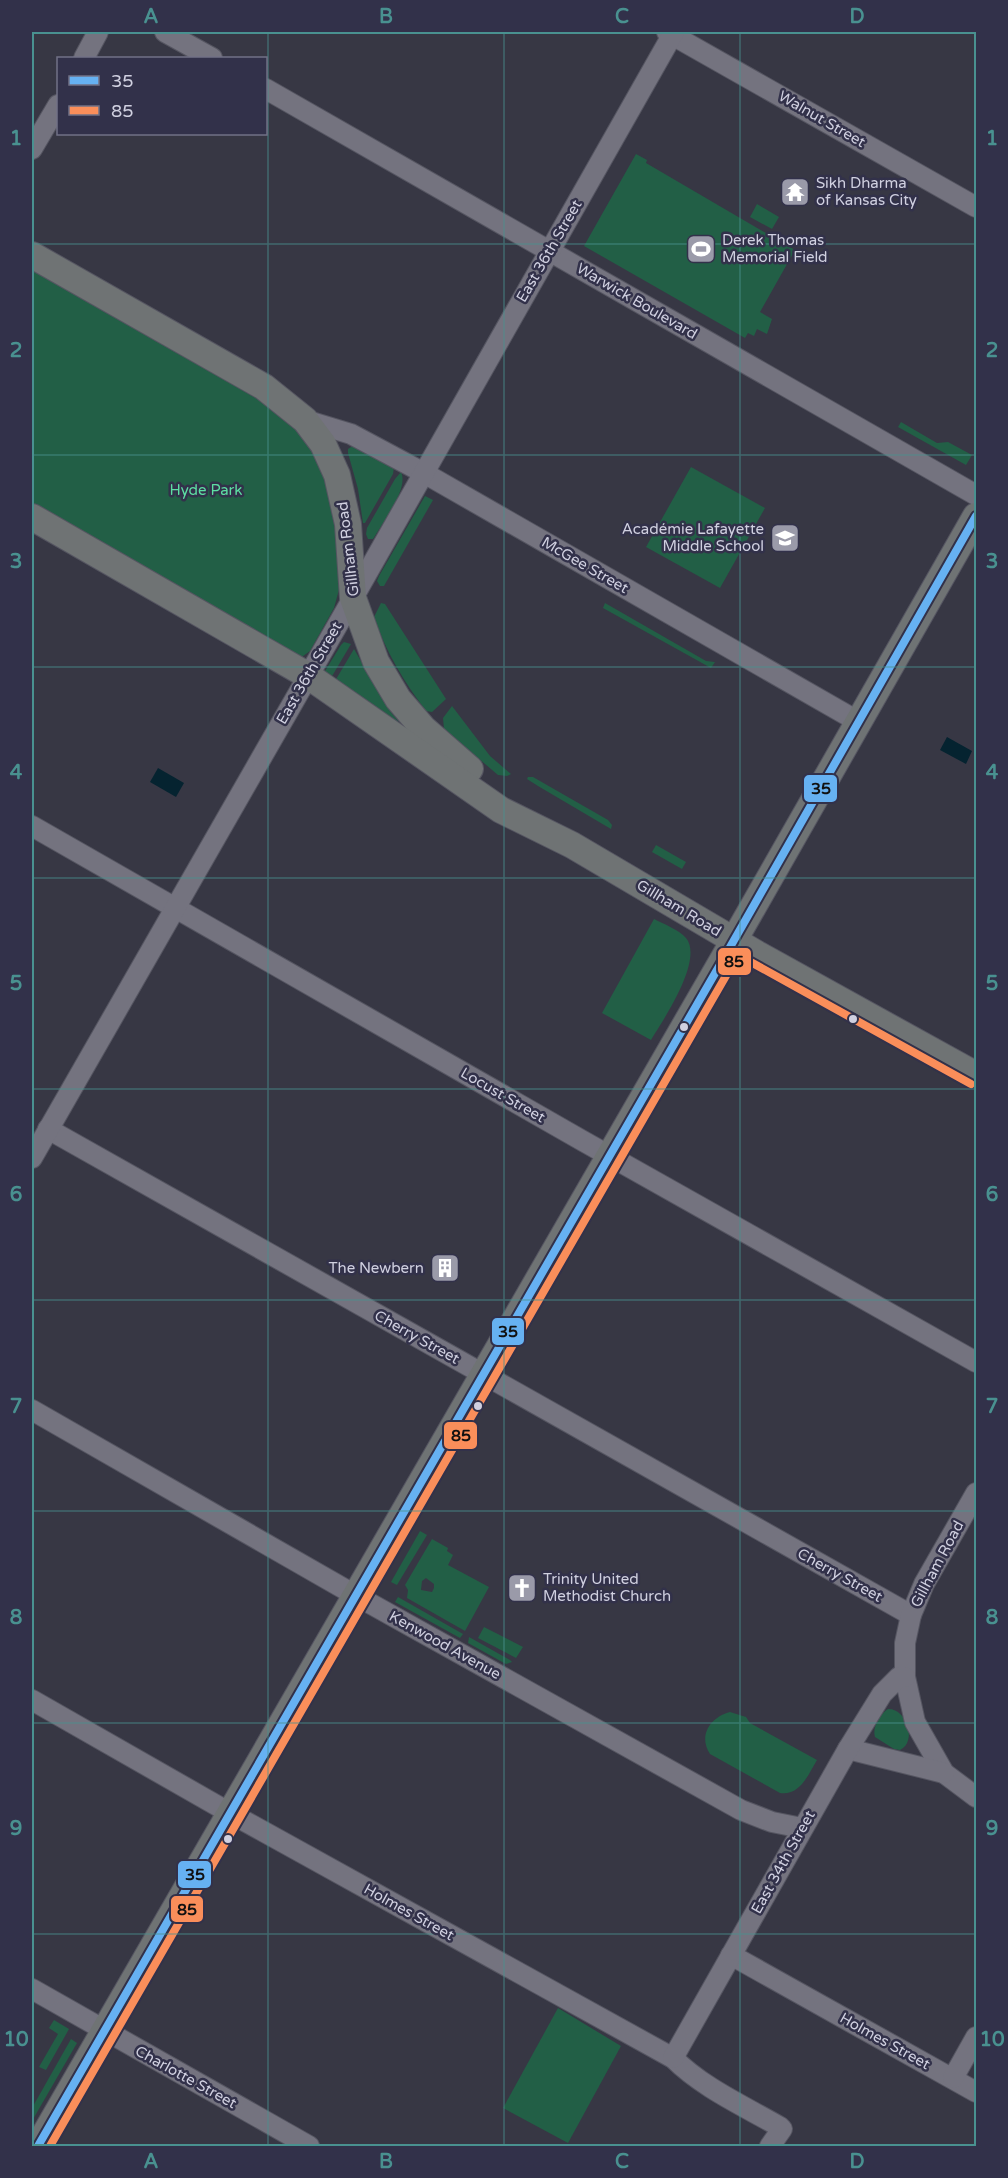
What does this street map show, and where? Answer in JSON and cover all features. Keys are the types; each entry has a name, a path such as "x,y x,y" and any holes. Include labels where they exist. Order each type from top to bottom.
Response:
{"main road":[{"name":"Gillham Road","path":"32,255 264,387 305,420 323,444 338,475 348,524 353,598 376,662 398,699 459,761 572,845"},
{"path":"38,2146 734,941 976,516"},
{"name":"Gillham Road","path":"32,517 307,675 501,810 572,845 734,941 976,1074"}],"street":[{"path":"85,57 98,32"},
{"path":"165,32 210,57"},
{"name":"Walnut Street","path":"671,32 976,207"},
{"name":"East 36th Street","path":"32,1158 424,473 671,32"},
{"name":"Warwick Boulevard","path":"267,90 976,495"},
{"path":"32,149 57,107"},
{"name":"McGee Street","path":"305,420 351,434 424,473 859,722"},
{"name":"Locust Street","path":"32,826 609,1156 976,1362"},
{"name":"Cherry Street","path":"48,1129 911,1615"},
{"name":"Kenwood Avenue","path":"32,1410 355,1595 741,1810 772,1822 802,1828"},
{"name":"Gillham Road","path":"944,1773 915,1722 904,1677 905,1643 911,1615 924,1584 976,1493"},
{"name":"East 34th Street","path":"673,2058 848,1749 882,1694 899,1677 904,1677"},
{"name":"Holmes Street","path":"32,1700 230,1813 673,2058 702,2082 782,2129 770,2146"},
{"name":"Gillham Road","path":"848,1749 944,1773 976,1797"},
{"name":"Holmes Street","path":"732,1955 976,2092"},
{"name":"Charlotte Street","path":"32,1989 309,2146"},
{"path":"952,2078 976,2037"}],"green space":[{"name":"Derek Thomas Memorial Field","path":"636,154 647,160 646,163 795,250 760,312 772,319 767,334 757,329 754,336 748,333 745,338 584,246"},
{"path":"757,204 779,217 772,229 750,217"},
{"name":"Hyde Park","path":"32,269 271,406 307,438 324,471 336,525 340,586 334,608 310,651 299,659 32,513"},
{"path":"901,422 937,443 948,442 972,455 966,465 898,427"},
{"path":"354,445 394,467 393,474 365,523 363,523 358,489 348,453 348,449"},
{"path":"691,467 765,508 720,588 646,547"},
{"path":"401,472 403,479 399,495 373,539 368,539 367,528"},
{"path":"425,496 433,500 384,586 380,586 377,581 379,576"},
{"path":"381,603 385,604 446,699 432,712 426,711 410,689 384,642 374,617"},
{"path":"605,603 706,661 715,662 711,668 603,608"},
{"path":"344,642 351,644 328,683 325,671"},
{"path":"354,649 390,711 402,726 332,686"},
{"path":"452,706 490,756 511,774 498,775 444,729 443,718"},
{"path":"533,777 608,820 612,825 611,829 538,786 527,779"},
{"path":"656,845 686,862 682,869 652,852"},
{"path":"654,919 671,927 686,938 690,948 690,960 680,990 651,1040 602,1013"},
{"path":"420,1531 427,1535 397,1585 391,1582"},
{"path":"432,1539 448,1548 447,1551 453,1555 448,1565 489,1587 465,1631 407,1598 408,1590 405,1585","holes":["426,1578 434,1584 432,1592 421,1590 422,1581"]},
{"path":"398,1597 463,1634 460,1638 395,1602"},
{"path":"484,1627 523,1647 516,1658 478,1638"},
{"path":"469,1637 512,1662 506,1664 468,1643"},
{"path":"888,1709 900,1714 908,1726 908,1740 900,1750 894,1749 875,1737 877,1721"},
{"path":"730,1712 746,1717 750,1723 817,1760 807,1778 798,1788 787,1793 780,1793 710,1754 705,1741 708,1728 717,1718"},
{"path":"558,2008 621,2046 568,2143 503,2108"},
{"path":"54,2020 69,2029 46,2070 39,2067 58,2034 49,2028"},
{"path":"71,2039 77,2043 32,2121 32,2108"}],"water":[{"path":"947,737 972,751 966,764 940,750"},
{"path":"158,768 184,783 176,797 150,782"}],"transit line":[{"name":"35","path":"38,2146 725,956 976,516"},
{"name":"85","path":"50,2146 738,955 971,1084"}],"place":[{"name":"Sikh Dharma of Kansas City","path":"795,192"},
{"name":"Derek Thomas Memorial Field","path":"701,249"},
{"name":"Académie Lafayette Middle School","path":"785,538"},
{"name":"The Newbern","path":"445,1268"},
{"name":"Trinity United Methodist Church","path":"522,1588"}]}
